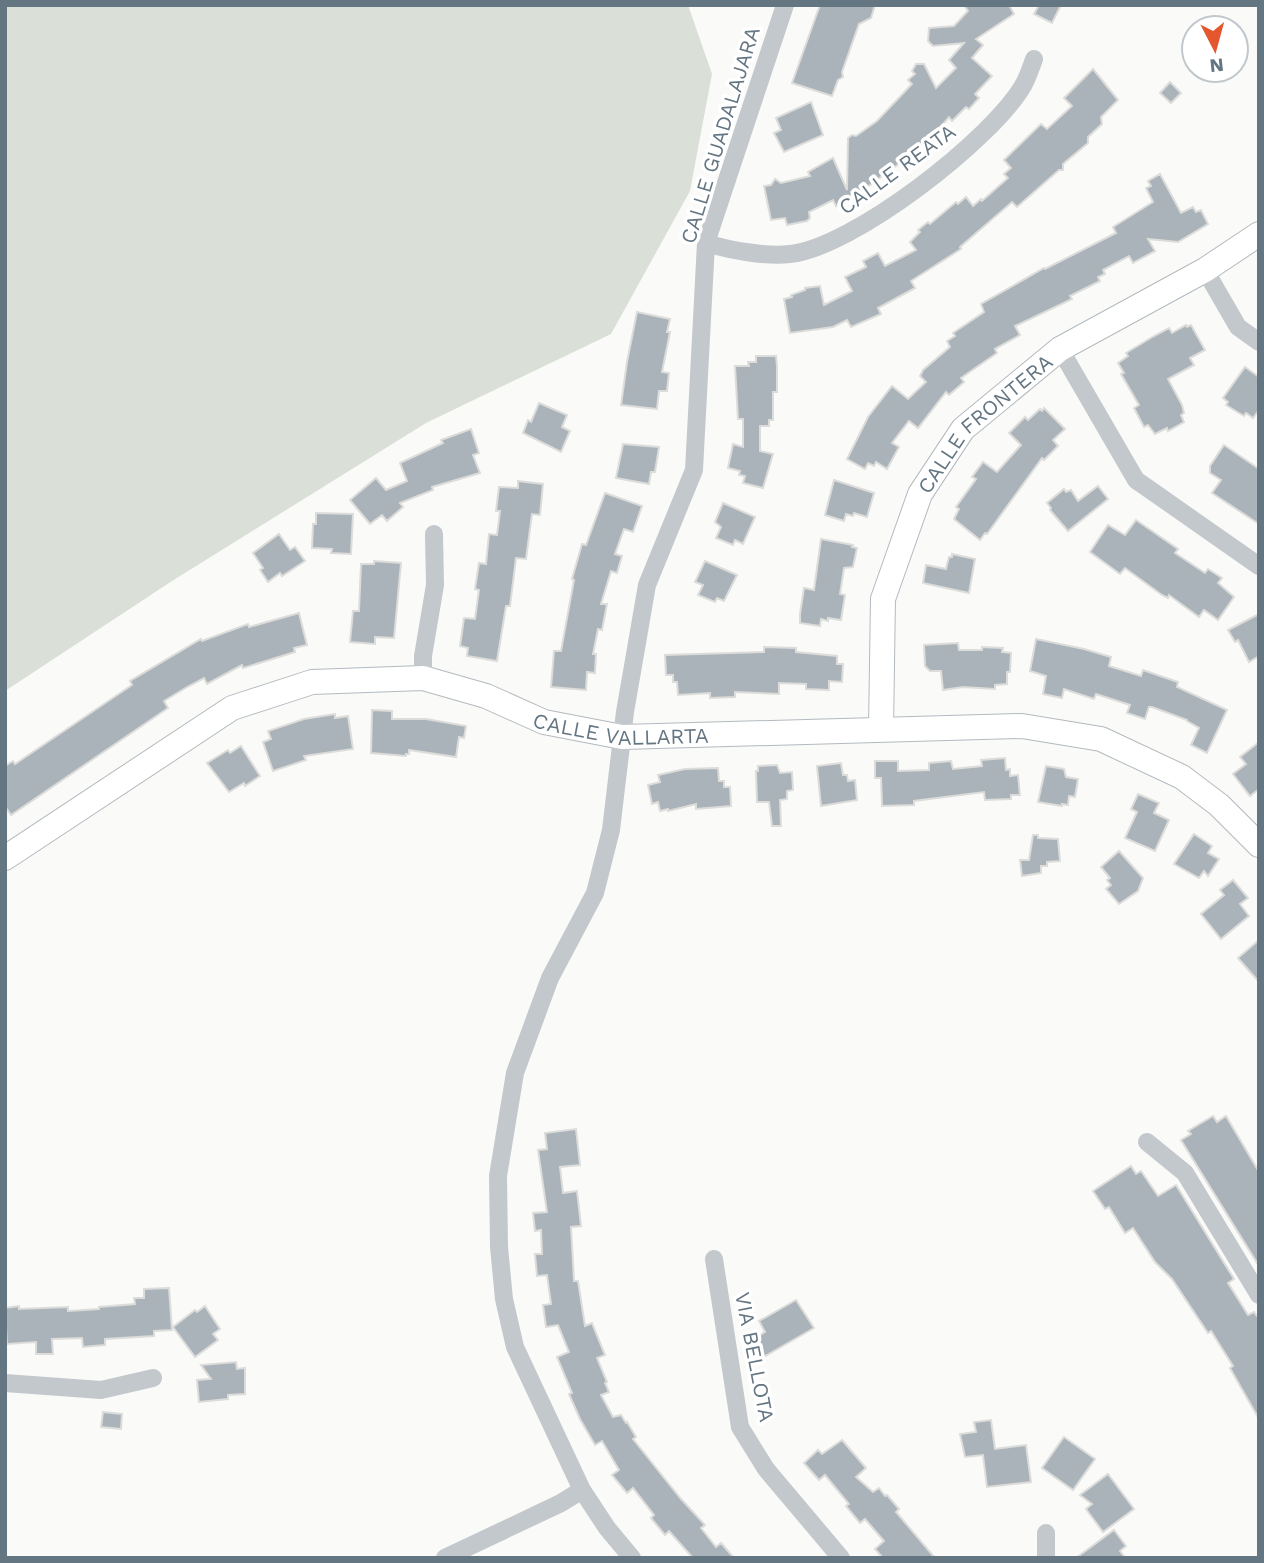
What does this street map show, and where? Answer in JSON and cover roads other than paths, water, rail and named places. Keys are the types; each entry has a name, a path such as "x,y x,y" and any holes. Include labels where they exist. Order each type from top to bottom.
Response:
{"street":[{"name":"CALLE GUADALAJARA","path":"632,1558 607,1528 582,1490 515,1347 504,1299 499,1247 498,1177 515,1073 550,978 596,893 611,830 622,737 647,585 694,470 706,243 785,5"},
{"name":"CALLE REATA","path":"706,243 730,250 790,254 829,242 864,224 930,179 979,138 1023,85 1034,60"},
{"name":"CALLE FRONTERA","path":"881,729 883,599 920,494 963,429 1060,349 1205,270 1259,234"},
{"path":"1205,270 1238,327 1259,342"},
{"path":"1060,349 1136,480 1259,566"},
{"path":"423,678 423,656 435,585 434,534"},
{"name":"CALLE VALLARTA","path":"5,858 232,708 312,682 423,678 486,696 544,722 622,737 1022,726 1101,739 1182,776 1258,841"},
{"path":"1147,1142 1185,1173 1259,1295"},
{"name":"VIA BELLOTA","path":"714,1259 740,1427 766,1469 841,1558"},
{"path":"5,1383 101,1390 153,1378"},
{"path":"445,1558 561,1503 582,1490"},
{"path":"1046,1533 1046,1558"}]}
